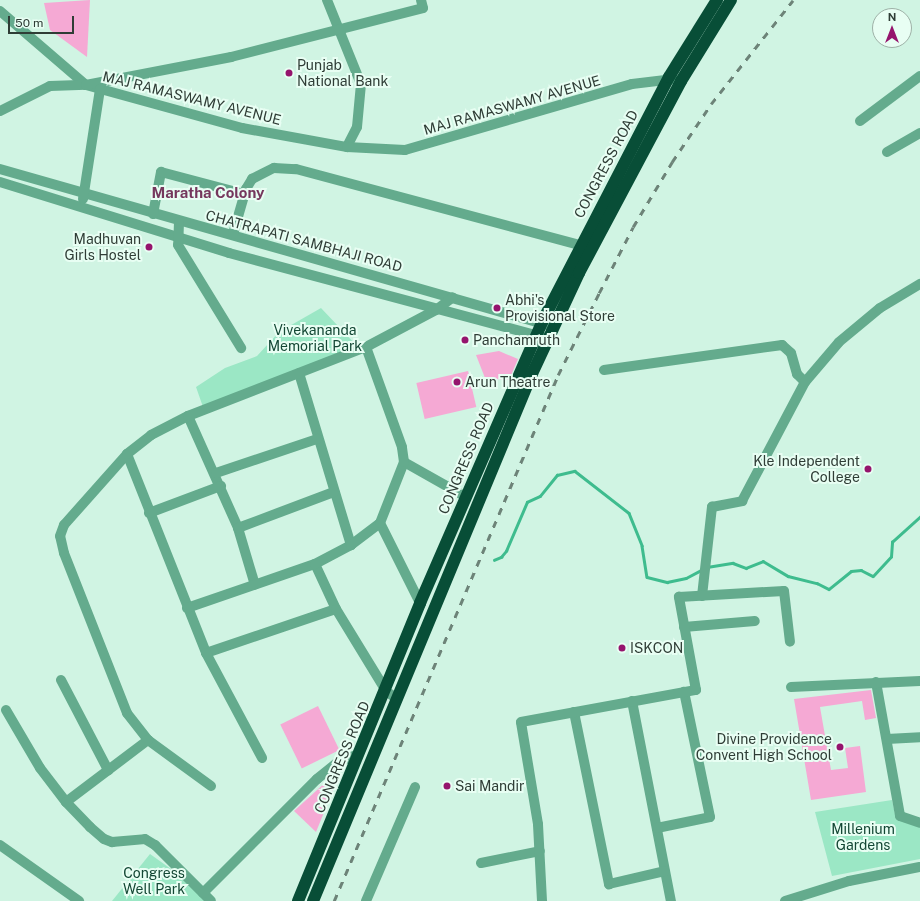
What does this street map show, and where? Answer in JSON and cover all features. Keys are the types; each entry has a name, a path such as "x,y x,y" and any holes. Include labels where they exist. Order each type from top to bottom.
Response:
{"highway":[{"name":"CONGRESS ROAD","path":"298,901 386,691 420,603 542,322 580,245 669,77 717,0"},
{"name":"CONGRESS ROAD","path":"313,901 548,339 604,223 681,81 732,0"}],"street":[{"path":"327,0 361,84 357,127 347,147"},
{"path":"2,107 50,86 86,86 231,57 338,30 423,8 421,0"},
{"name":"MAJ RAMASWAMY AVENUE","path":"0,11 86,86 242,128 347,147 405,150 632,84 669,77 681,81"},
{"path":"860,121 920,76"},
{"path":"81,209 100,89"},
{"path":"887,152 920,133"},
{"name":"CHATRAPATI SAMBHAJI ROAD","path":"0,168 179,222 232,234 542,322 554,327"},
{"path":"232,234 244,194 252,179 264,171 296,169 580,245"},
{"path":"153,214 161,172 244,194"},
{"path":"0,182 81,209 177,237 436,310 548,339"},
{"path":"179,222 177,237 180,250 241,348"},
{"path":"702,596 712,507 742,501 805,382 839,342 880,308 920,284"},
{"path":"211,786 148,740 127,713 110,673 60,536 71,513 126,454 151,435 188,416 366,347 436,310 453,297"},
{"path":"604,370 782,345 791,353 795,369 805,382"},
{"path":"188,608 315,564 351,545 380,523 404,462 402,447 366,347"},
{"path":"299,373 317,439 351,545"},
{"path":"188,416 216,473 238,528 255,585"},
{"path":"216,473 317,439"},
{"path":"126,454 206,653 262,758"},
{"path":"404,462 466,498"},
{"path":"149,513 221,486"},
{"path":"238,528 334,492"},
{"path":"380,523 420,603"},
{"path":"315,564 336,609 386,691 397,699"},
{"path":"542,901 538,824 521,722 696,690 679,597 784,591 790,642"},
{"path":"206,653 336,609"},
{"path":"684,627 755,621"},
{"path":"61,680 108,770"},
{"path":"791,687 920,680"},
{"path":"876,682 900,816 920,823"},
{"path":"657,828 710,817 684,692"},
{"path":"632,701 671,901"},
{"path":"6,710 40,768 66,802 104,839 122,842 145,839 155,845 211,901"},
{"path":"574,712 608,884 665,871"},
{"path":"887,739 920,737"},
{"path":"66,802 148,740"},
{"path":"203,893 317,779 338,762 359,754"},
{"path":"366,901 415,787"},
{"path":"0,844 79,901"},
{"path":"481,863 540,851"},
{"path":"790,900 849,881 920,867"}],"green space":[{"name":"Vivekananda Memorial Park","path":"321,308 357,346 203,407 196,387 225,368 257,356 279,332"},
{"name":"Millenium Gardens","path":"892,800 896,819 920,827 920,859 832,876 815,812"},
{"name":"Congress Well Park","path":"150,854 199,889 208,901 112,901"}],"building":[{"path":"90,0 87,57 50,30 44,3"},
{"path":"499,351 518,359 509,380 485,378 476,355"},
{"path":"468,371 476,407 425,419 416,383"},
{"path":"871,690 876,718 865,720 862,701 820,707 831,770 848,768 845,748 860,746 866,792 811,800 794,699"},
{"path":"318,706 339,750 302,768 280,724"},
{"path":"339,770 340,773 316,832 294,811"}],"waterway":[{"path":"494,560 501,557 506,551 527,502 540,496 557,475 575,471 629,513 642,546 647,577 667,582 686,578 703,569"},
{"path":"707,567 733,563 746,568 763,561 788,576 817,583 829,589 851,571 861,570 873,576 891,557 892,542 920,517"}],"railway":[{"path":"334,901 558,375 599,293 633,227 672,162 711,104 793,0"}],"place":[{"name":"Punjab National Bank","path":"289,73"},
{"name":"Madhuvan Girls Hostel","path":"149,247"},
{"name":"Abhi's Provisional Store","path":"497,308"},
{"name":"Panchamruth","path":"465,340"},
{"name":"Arun Theatre","path":"457,382"},
{"name":"Kle Independent College","path":"868,469"},
{"name":"ISKCON","path":"622,648"},
{"name":"Divine Providence Convent High School","path":"840,747"},
{"name":"Sai Mandir","path":"447,786"}],"district":[{"name":"Maratha Colony","path":"208,193"}]}
